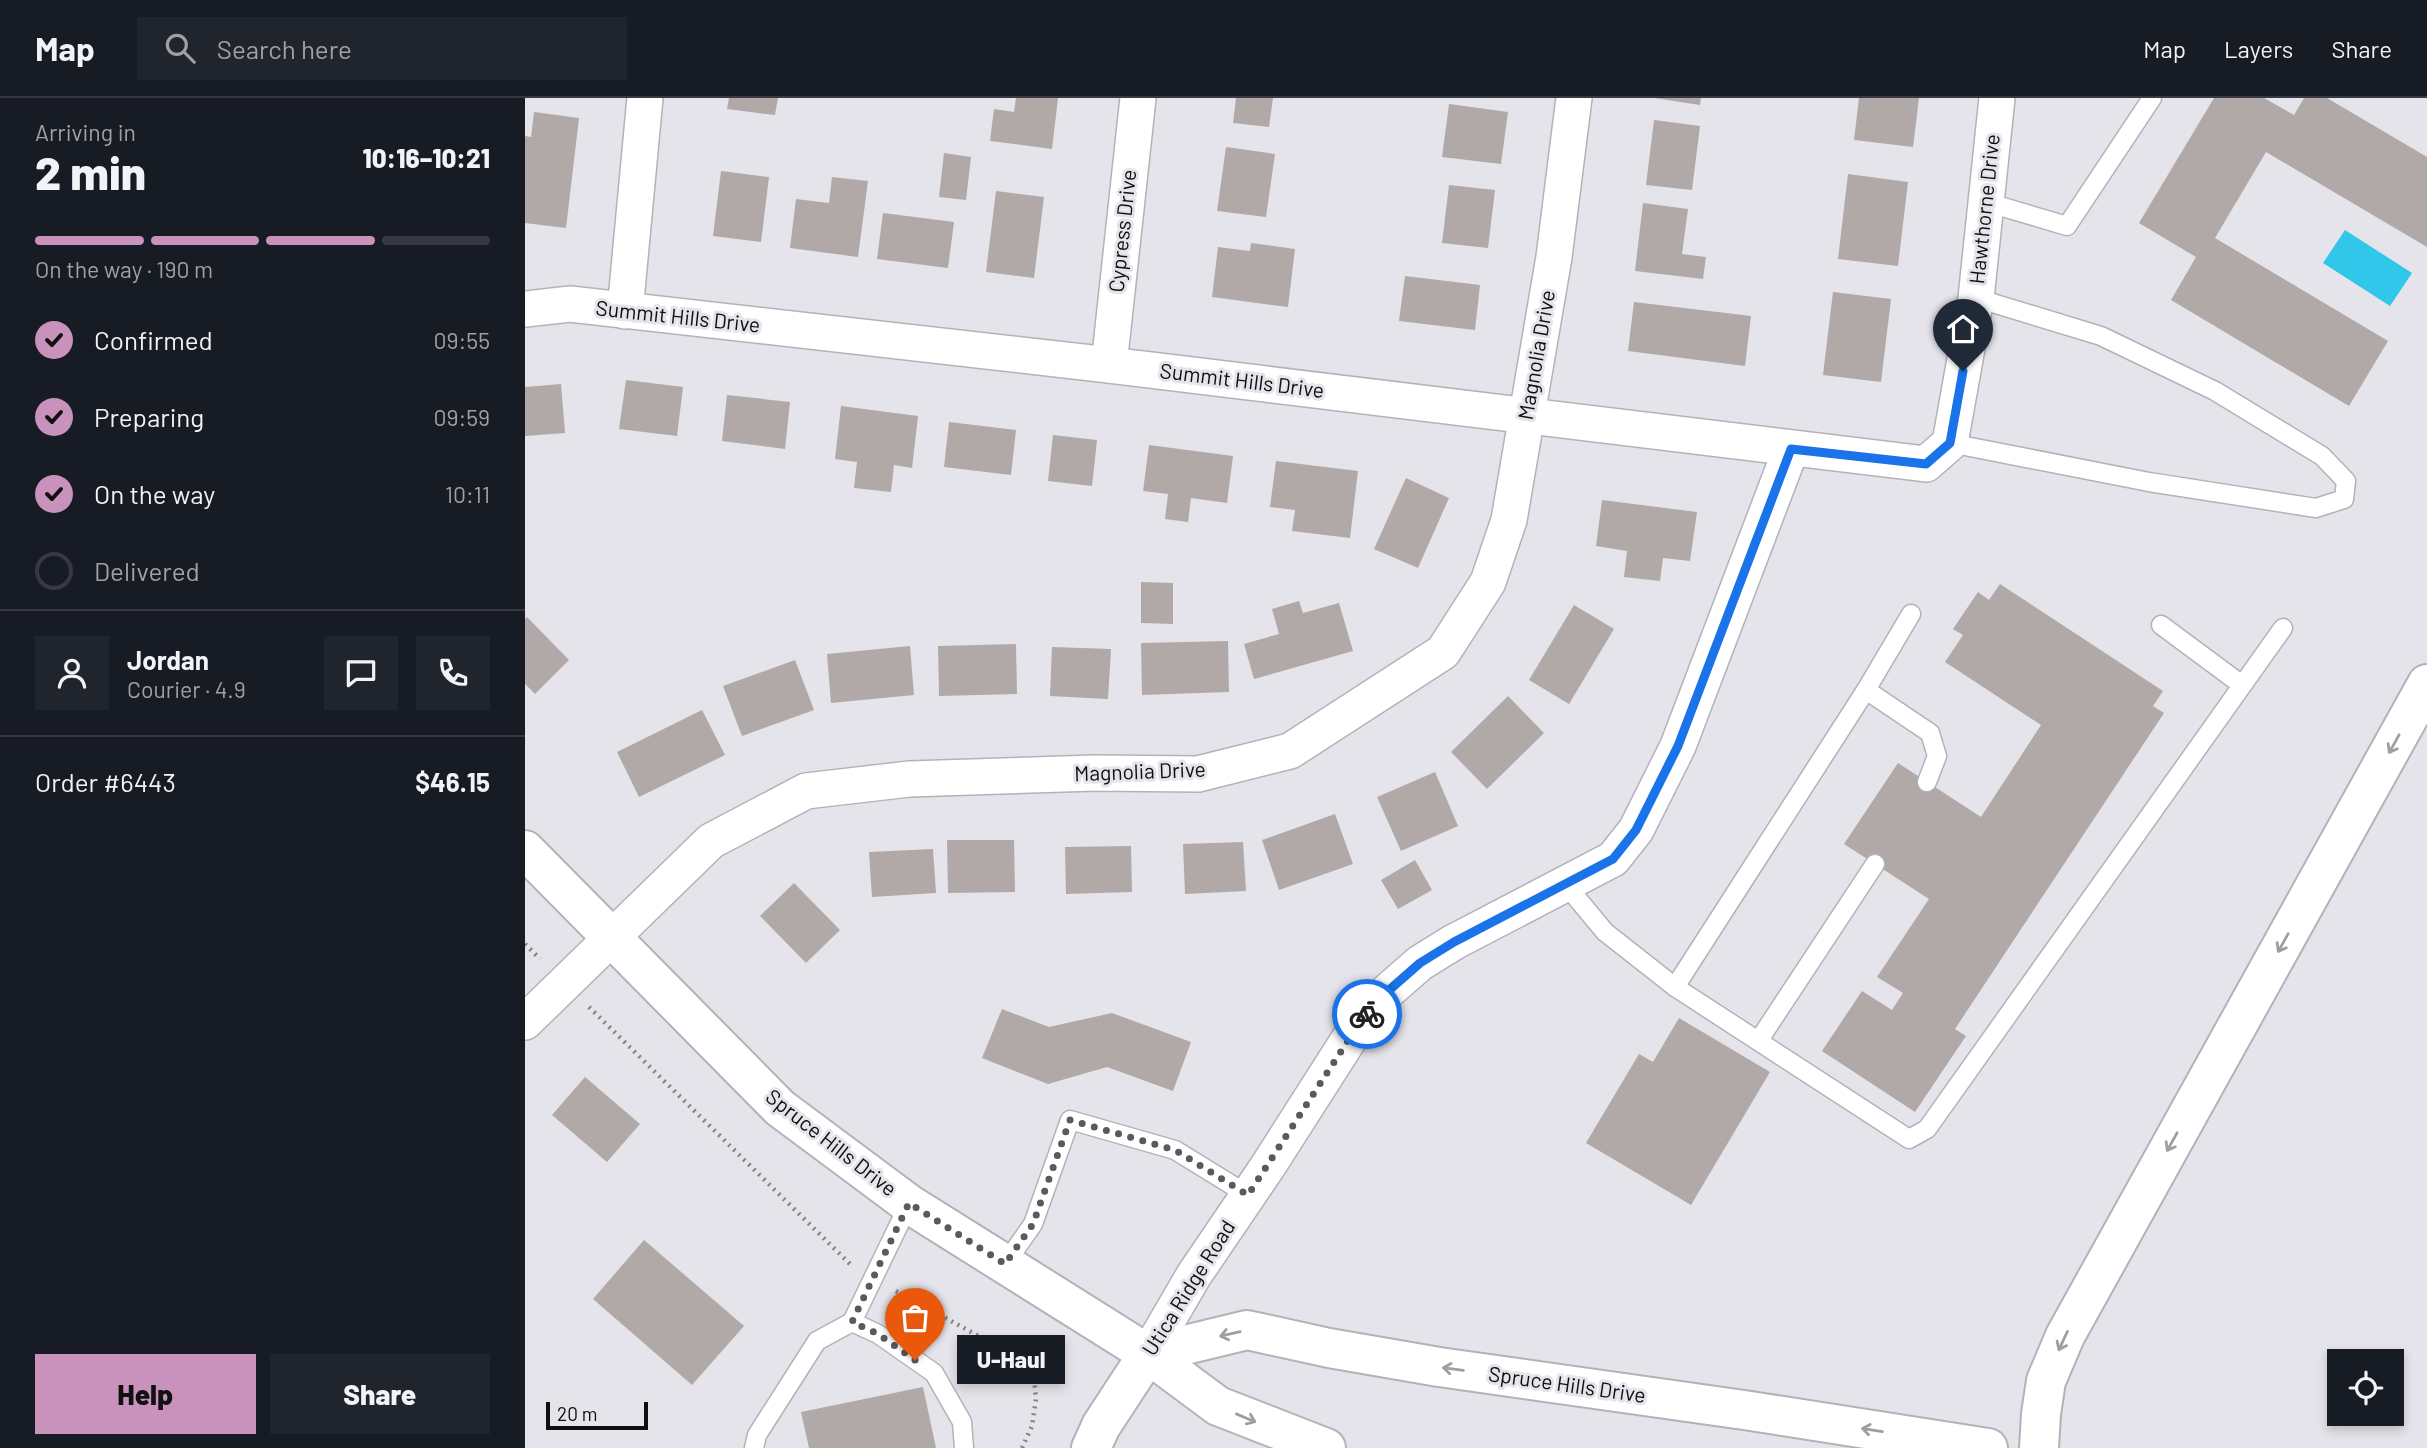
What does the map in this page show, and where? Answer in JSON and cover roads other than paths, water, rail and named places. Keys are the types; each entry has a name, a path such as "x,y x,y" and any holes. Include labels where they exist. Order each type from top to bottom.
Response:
{"main road":[{"path":"2039,1448 2046,1381 2065,1336 2427,684"},
{"name":"Spruce Hills Drive","path":"525,850 614,937 780,1108 909,1203 1148,1354 1218,1406 1326,1448"},
{"name":"Spruce Hills Drive","path":"1148,1354 1247,1330 1329,1348 1439,1367 1988,1448"},
{"name":"Utica Ridge Road","path":"1091,1448 1101,1426 1148,1354"}],"street":[{"path":"625,311 645,98"},
{"name":"Cypress Drive","path":"1109,365 1138,98"},
{"name":"Magnolia Drive","path":"525,1022 711,841 806,791 909,779 1095,773 1198,774 1290,751 1443,652 1488,582 1509,520 1553,257 1574,98"},
{"name":"Hawthorne Drive","path":"1950,443 1976,298 1997,98"},
{"name":"Summit Hills Drive","path":"525,309 570,304 1109,365 1926,464 1950,443"},
{"name":"Utica Ridge Road","path":"1148,1354 1194,1275 1360,1022 1388,991 1420,963 1454,942 1613,859 1636,830 1678,746 1791,449"}],"lane":[{"path":"1986,202 2067,226 2152,98"},
{"path":"1950,443 2149,482 2316,508 2344,499 2346,481 2322,456 2215,391 2101,336 1976,298"},
{"path":"1675,987 1912,614"},
{"path":"2161,625 2242,685"},
{"path":"1566,885 1605,932 1675,987 1909,1139 1927,1129 2283,628"},
{"path":"1865,690 1930,733 1937,756 1927,782"},
{"path":"1759,1040 1875,864"},
{"path":"1005,1264 1033,1224 1070,1120 1175,1150 1248,1195"},
{"path":"754,1448 757,1435 817,1341 852,1322 909,1203"},
{"path":"852,1322 878,1334 934,1373 962,1422 964,1448"}],"water":[{"path":"2345,230 2412,273 2390,306 2323,263"}],"place":[{"name":"U-Haul","path":"915,1360"}]}
